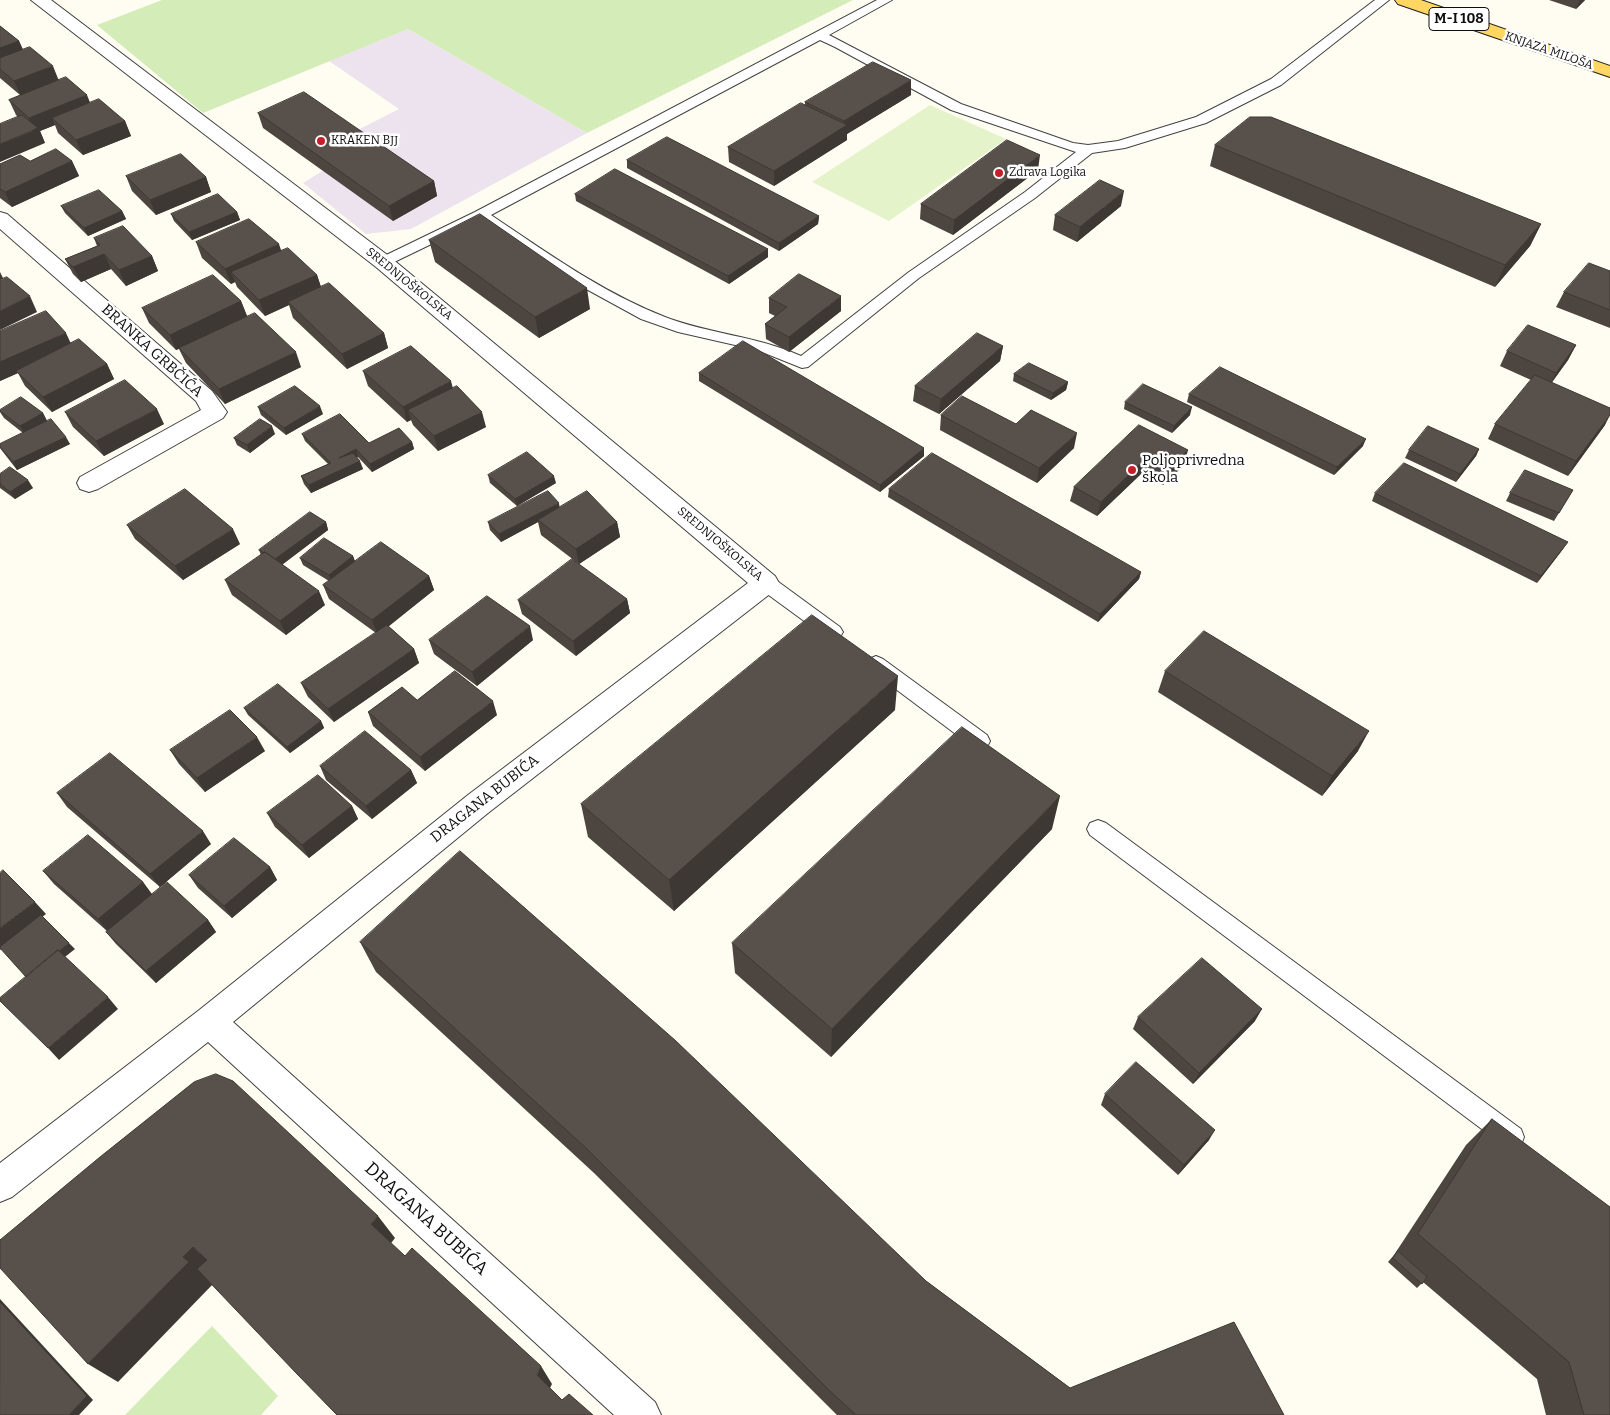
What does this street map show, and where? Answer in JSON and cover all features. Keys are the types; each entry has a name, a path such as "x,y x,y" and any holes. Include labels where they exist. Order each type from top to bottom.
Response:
{"main road":[{"name":"KNJAZA MILOŠA","path":"1404,0 1610,72"}],"street":[{"name":"SREDNJOŠKOLSKA","path":"40,0 383,262 766,582"},
{"name":"BRANKA GRBČIĆA","path":"0,218 204,396 215,412 89,483"},
{"name":"DRAGANA BUBIĆA","path":"0,1185 209,1022 478,804 766,582"},
{"name":"DRAGANA BUBIĆA","path":"209,1022 642,1415"}],"lane":[{"path":"383,262 480,215 737,77 820,36 886,0"},
{"path":"820,36 840,44 956,106 1071,147 1088,149 1120,145 1201,120 1276,82 1383,0"},
{"path":"480,215 586,283 648,316 709,336 750,343 776,351 802,363 914,275 1030,195 1088,149"},
{"path":"766,582 980,741"},
{"path":"1098,829 1532,1152"}],"shaded area":[{"path":"408,29 587,133 411,229 366,234 303,183 324,170 350,134 399,109 329,61"}],"green space":[{"path":"162,0 853,0 587,133 408,29 203,113 97,25"},
{"path":"930,105 1006,139 889,221 812,182"},
{"path":"212,1326 278,1396 261,1415 125,1415"}],"building":[{"path":"0,26 19,41 0,48"},
{"path":"30,47 53,66 14,81 0,69 0,58"},
{"path":"873,62 911,80 844,121 805,102"},
{"path":"66,77 87,95 29,118 9,100"},
{"path":"304,92 434,181 389,206 258,113"},
{"path":"99,99 125,121 76,140 52,118"},
{"path":"801,103 847,125 774,171 728,147"},
{"path":"22,115 38,128 0,144 0,124"},
{"path":"1250,117 1271,117 1541,224 1505,265 1215,145"},
{"path":"667,137 819,216 779,243 627,160"},
{"path":"1007,140 1040,155 954,220 921,204"},
{"path":"56,149 72,161 5,192 0,189 0,164 20,155 30,161"},
{"path":"181,154 206,177 150,200 126,176"},
{"path":"615,169 768,249 728,276 575,194"},
{"path":"1100,180 1124,191 1080,227 1055,215"},
{"path":"99,190 122,211 84,228 61,206"},
{"path":"218,194 237,212 189,232 171,214"},
{"path":"480,214 587,288 535,317 429,240"},
{"path":"249,219 279,244 225,269 196,242"},
{"path":"123,226 152,256 119,270 104,254 73,267 65,259 100,245 94,238"},
{"path":"288,248 317,275 259,300 231,272"},
{"path":"1589,263 1610,271 1610,310 1564,292"},
{"path":"799,274 841,296 789,337 765,324 787,307 769,298"},
{"path":"213,275 241,301 170,335 142,308"},
{"path":"7,277 30,296 0,311 0,280"},
{"path":"329,283 384,333 342,354 288,302"},
{"path":"46,311 66,333 0,362 0,331"},
{"path":"255,313 296,352 219,389 179,348"},
{"path":"1528,325 1576,345 1556,373 1507,351"},
{"path":"977,333 1003,346 941,399 915,386"},
{"path":"79,339 107,364 43,397 16,371"},
{"path":"743,341 924,448 880,485 699,373"},
{"path":"411,346 451,381 403,407 363,371"},
{"path":"1029,363 1068,382 1053,393 1014,374"},
{"path":"1220,367 1366,439 1337,467 1189,394"},
{"path":"1535,375 1610,408 1610,415 1576,461 1495,424"},
{"path":"125,380 157,409 96,441 65,412"},
{"path":"1143,384 1192,407 1174,426 1125,402"},
{"path":"295,386 320,406 284,428 258,407"},
{"path":"457,386 482,412 434,436 408,410"},
{"path":"962,396 1016,424 1031,410 1077,433 1039,468 941,415"},
{"path":"21,397 43,413 20,426 0,410"},
{"path":"340,414 369,443 399,428 412,442 370,464 356,449 339,458 353,453 360,461 309,485 301,476 331,463 302,434"},
{"path":"51,419 66,437 13,462 0,447 0,444"},
{"path":"260,419 272,426 247,445 234,438"},
{"path":"1139,425 1188,450 1167,470 1145,459 1101,502 1074,487"},
{"path":"1428,426 1479,449 1460,474 1409,450"},
{"path":"527,452 554,476 515,499 488,475"},
{"path":"932,453 1141,572 1100,614 889,489"},
{"path":"1404,463 1568,542 1541,576 1375,493"},
{"path":"10,467 28,480 10,492 0,484 0,474"},
{"path":"1525,470 1573,490 1559,513 1510,493"},
{"path":"185,489 233,529 175,566 127,525"},
{"path":"548,491 559,503 499,534 488,522"},
{"path":"587,491 617,522 576,549 538,520"},
{"path":"310,512 326,522 275,559 259,550"},
{"path":"324,538 353,556 329,575 300,558"},
{"path":"381,542 429,576 372,620 323,585"},
{"path":"265,552 319,591 280,621 225,580"},
{"path":"572,559 627,599 573,641 518,600"},
{"path":"487,596 530,626 472,672 429,640"},
{"path":"812,615 898,676 669,880 581,804"},
{"path":"387,625 414,649 328,709 301,683"},
{"path":"1204,631 1369,731 1332,776 1165,671"},
{"path":"455,671 493,701 420,757 368,712 402,687 417,700"},
{"path":"278,684 321,721 287,747 244,708"},
{"path":"230,710 257,737 197,778 170,750"},
{"path":"962,727 1060,796 832,1029 732,943"},
{"path":"365,731 411,770 366,806 320,766"},
{"path":"110,753 203,831 150,874 57,793"},
{"path":"318,775 352,806 302,845 267,813"},
{"path":"88,835 143,882 98,919 43,871"},
{"path":"234,838 270,867 224,906 189,875"},
{"path":"460,851 676,1041 926,1281 1070,1388 1234,1322 1284,1415 856,1415 586,1148 360,942"},
{"path":"3,870 35,902 0,928 0,873"},
{"path":"167,882 208,920 146,971 106,932"},
{"path":"41,915 69,943 26,977 0,947"},
{"path":"58,950 108,997 48,1048 0,1001 0,998"},
{"path":"1202,958 1262,1009 1199,1073 1138,1017"},
{"path":"1136,1062 1215,1130 1184,1165 1105,1094"},
{"path":"216,1074 233,1081 378,1216 371,1224 405,1256 412,1248 541,1366 537,1375 562,1400 569,1394 593,1415 337,1415 197,1269 207,1260 193,1247 183,1257 189,1262 88,1364 0,1268 0,1240 194,1082"},
{"path":"1492,1119 1610,1207 1610,1415 1584,1415 1569,1362 1418,1234"},
{"path":"1398,1251 1427,1277 1422,1284 1393,1258"},
{"path":"0,1302 87,1396 69,1415 0,1415"}],"place":[{"name":"KRAKEN BJJ","path":"321,141"},
{"name":"Zdrava Logika","path":"999,173"},
{"name":"Poljoprivredna škola","path":"1132,470"}]}
